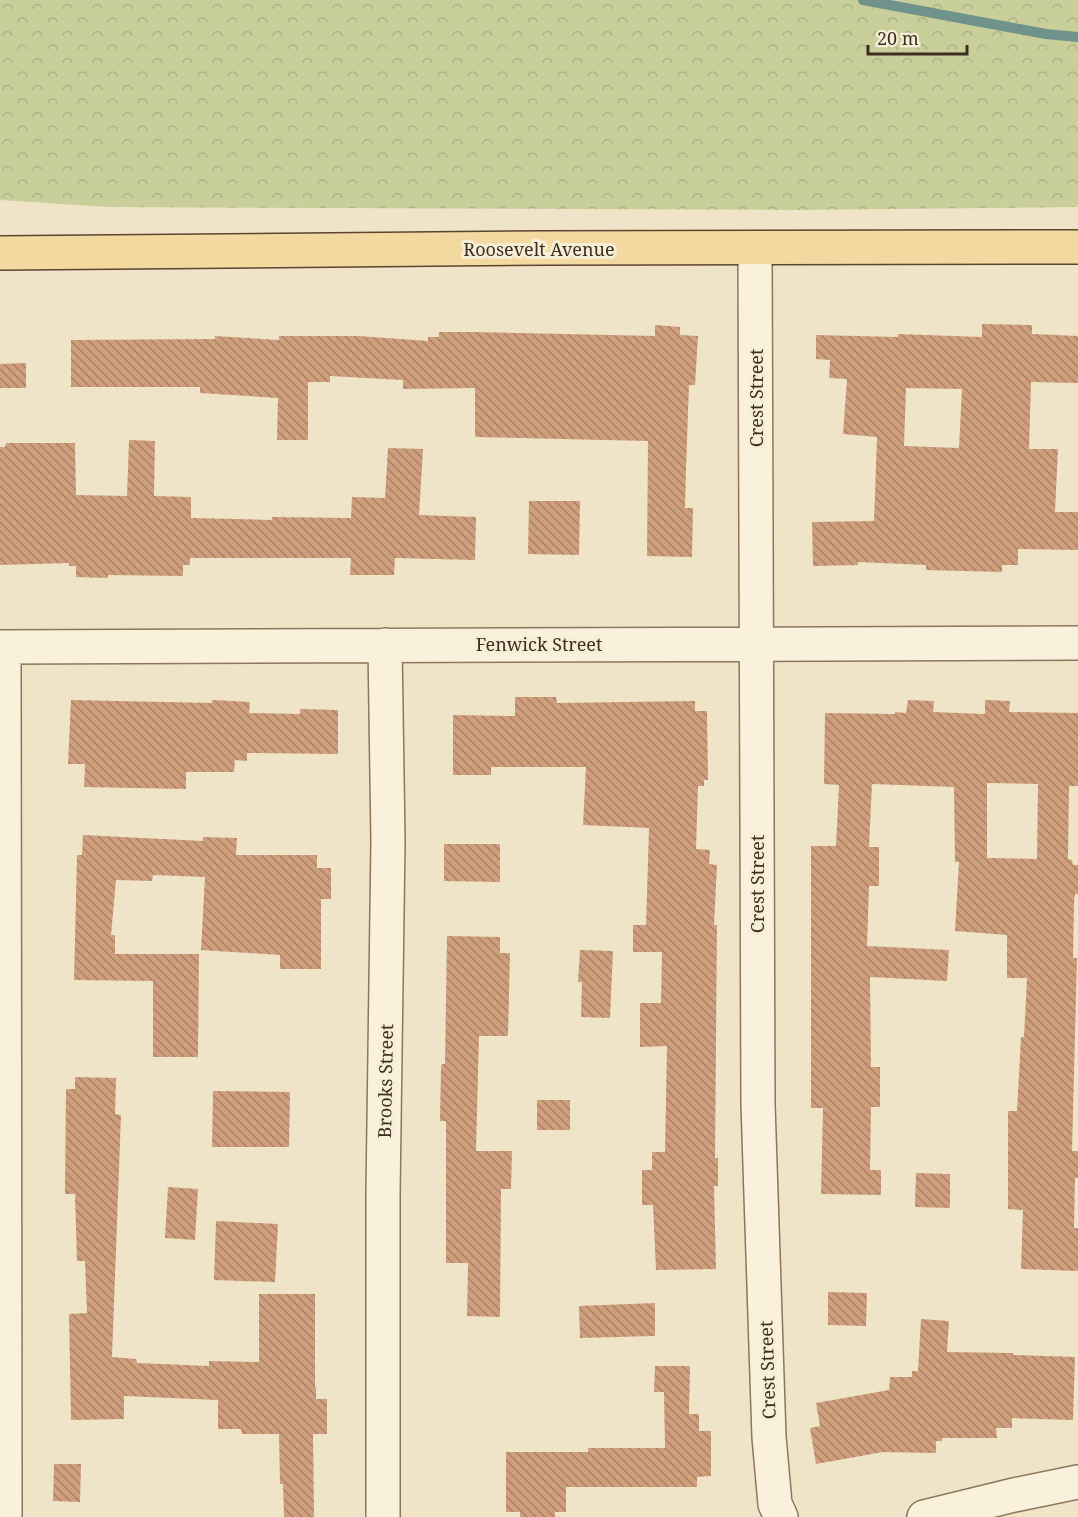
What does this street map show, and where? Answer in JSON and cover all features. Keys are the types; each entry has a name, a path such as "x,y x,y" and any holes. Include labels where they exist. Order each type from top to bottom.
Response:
{"main road":[{"name":"Roosevelt Avenue","path":"0,253 544,248 1078,247"}],"street":[{"name":"Crest Street","path":"755,249 758,1104 769,1437 776,1504 781,1517"},
{"name":"Fenwick Street","path":"2,647 1078,643"},
{"name":"Brooks Street","path":"383,1517 383,1194 387,842 385,645"},
{"path":"2,647 5,1517"},
{"path":"924,1517 1078,1482"}],"green space":[{"path":"0,0 1078,0 1078,207 796,210 107,207 0,200"}],"building":[{"path":"982,324 1032,325 1032,334 1078,336 1078,383 1031,382 1029,449 1058,449 1055,512 1078,512 1078,550 1018,549 1018,565 1002,565 1002,572 926,570 926,565 858,562 858,565 813,566 812,522 874,521 877,437 843,434 847,379 829,378 830,360 816,359 816,335 898,337 898,334 982,337","holes":["906,388 962,389 959,448 904,446"]},
{"path":"655,325 680,327 680,335 698,336 695,385 689,385 686,468 685,508 693,508 692,557 647,556 648,441 475,437 475,388 403,389 403,380 330,376 330,382 308,382 308,440 277,440 278,398 200,393 200,387 71,387 71,340 215,339 215,336 279,340 279,336 358,336 428,341 428,337 439,337 439,332 655,336"},
{"path":"26,363 26,388 0,388 0,364"},
{"path":"129,440 155,441 154,496 191,497 191,518 272,520 272,517 351,518 352,497 385,498 388,448 423,449 419,515 476,517 475,560 395,558 394,575 350,575 351,558 190,558 190,565 183,565 183,576 108,575 108,578 76,577 76,566 69,566 69,563 0,565 0,447 5,447 6,443 75,443 76,495 127,496"},
{"path":"529,501 580,501 579,555 528,554"},
{"path":"515,697 556,697 557,703 695,701 695,711 707,711 708,780 704,780 704,786 698,786 696,849 710,850 709,864 717,865 714,925 717,925 715,1158 718,1158 718,1186 714,1186 716,1269 656,1270 653,1205 642,1205 642,1170 652,1170 652,1152 665,1152 667,1046 640,1047 640,1003 661,1003 662,952 633,952 633,925 646,925 649,828 583,825 586,767 491,767 491,775 453,775 453,715 515,716"},
{"path":"71,700 250,702 249,713 300,714 300,709 338,710 338,754 247,753 247,761 235,760 234,772 186,772 186,789 84,787 85,764 68,764"},
{"path":"908,700 934,701 933,712 985,714 985,700 1010,701 1009,712 1078,713 1078,786 1069,786 1068,859 1072,860 1073,865 1078,865 1078,894 1075,894 1074,903 1073,958 1077,958 1072,1151 1078,1151 1074,1228 1078,1228 1078,1271 1021,1269 1023,1210 1008,1209 1008,1111 1017,1111 1027,978 1007,978 1007,935 955,931 959,862 955,862 954,787 872,784 869,847 879,847 879,886 869,886 867,946 949,950 947,981 870,977 871,1067 880,1067 880,1107 871,1107 870,1170 881,1170 881,1195 821,1194 823,1108 811,1108 811,846 836,846 839,785 824,784 825,713 906,713","holes":["987,783 1038,784 1037,859 987,858"]},
{"path":"83,835 203,841 203,837 237,838 236,855 317,855 317,868 331,868 331,899 321,899 321,969 280,969 280,955 201,950 205,877 153,875 152,881 116,880 111,935 115,935 115,954 199,954 198,1057 153,1057 153,981 74,980 77,855 82,855"},
{"path":"444,844 500,844 500,882 444,881"},
{"path":"447,936 500,937 500,953 510,953 508,1036 479,1036 476,1151 512,1151 511,1189 501,1189 500,1317 467,1316 468,1263 446,1263 446,1121 440,1121 441,1068 442,1064 445,1064"},
{"path":"580,950 613,951 610,1018 581,1017 582,982 578,982"},
{"path":"75,1077 116,1078 115,1114 121,1115 112,1357 136,1359 137,1363 209,1366 209,1361 259,1362 259,1294 315,1294 316,1399 327,1399 327,1434 313,1434 314,1517 284,1517 283,1484 280,1484 279,1434 242,1434 241,1429 218,1429 218,1400 124,1396 124,1419 71,1420 69,1314 87,1313 85,1261 77,1261 75,1194 65,1194 66,1089 75,1089"},
{"path":"213,1091 290,1092 289,1147 212,1147"},
{"path":"537,1100 570,1100 570,1130 537,1130"},
{"path":"916,1173 950,1174 950,1208 915,1207"},
{"path":"168,1187 198,1189 195,1240 165,1238"},
{"path":"216,1221 278,1224 275,1282 214,1280"},
{"path":"828,1292 867,1293 866,1326 828,1325"},
{"path":"655,1303 655,1336 580,1338 579,1306"},
{"path":"921,1319 949,1321 947,1352 1075,1357 1073,1420 1012,1418 1012,1428 996,1428 997,1438 942,1438 942,1441 936,1441 936,1453 883,1452 816,1464 810,1428 820,1426 816,1403 889,1390 890,1377 912,1377 912,1371 918,1371"},
{"path":"655,1366 690,1366 689,1414 699,1414 699,1431 711,1431 711,1476 697,1477 697,1487 566,1487 566,1512 555,1512 555,1517 520,1517 520,1512 506,1512 506,1452 588,1452 588,1448 665,1448 664,1392 654,1392"},
{"path":"54,1464 81,1464 80,1502 53,1501"}],"waterway":[{"path":"863,0 1046,34 1078,37"}]}
